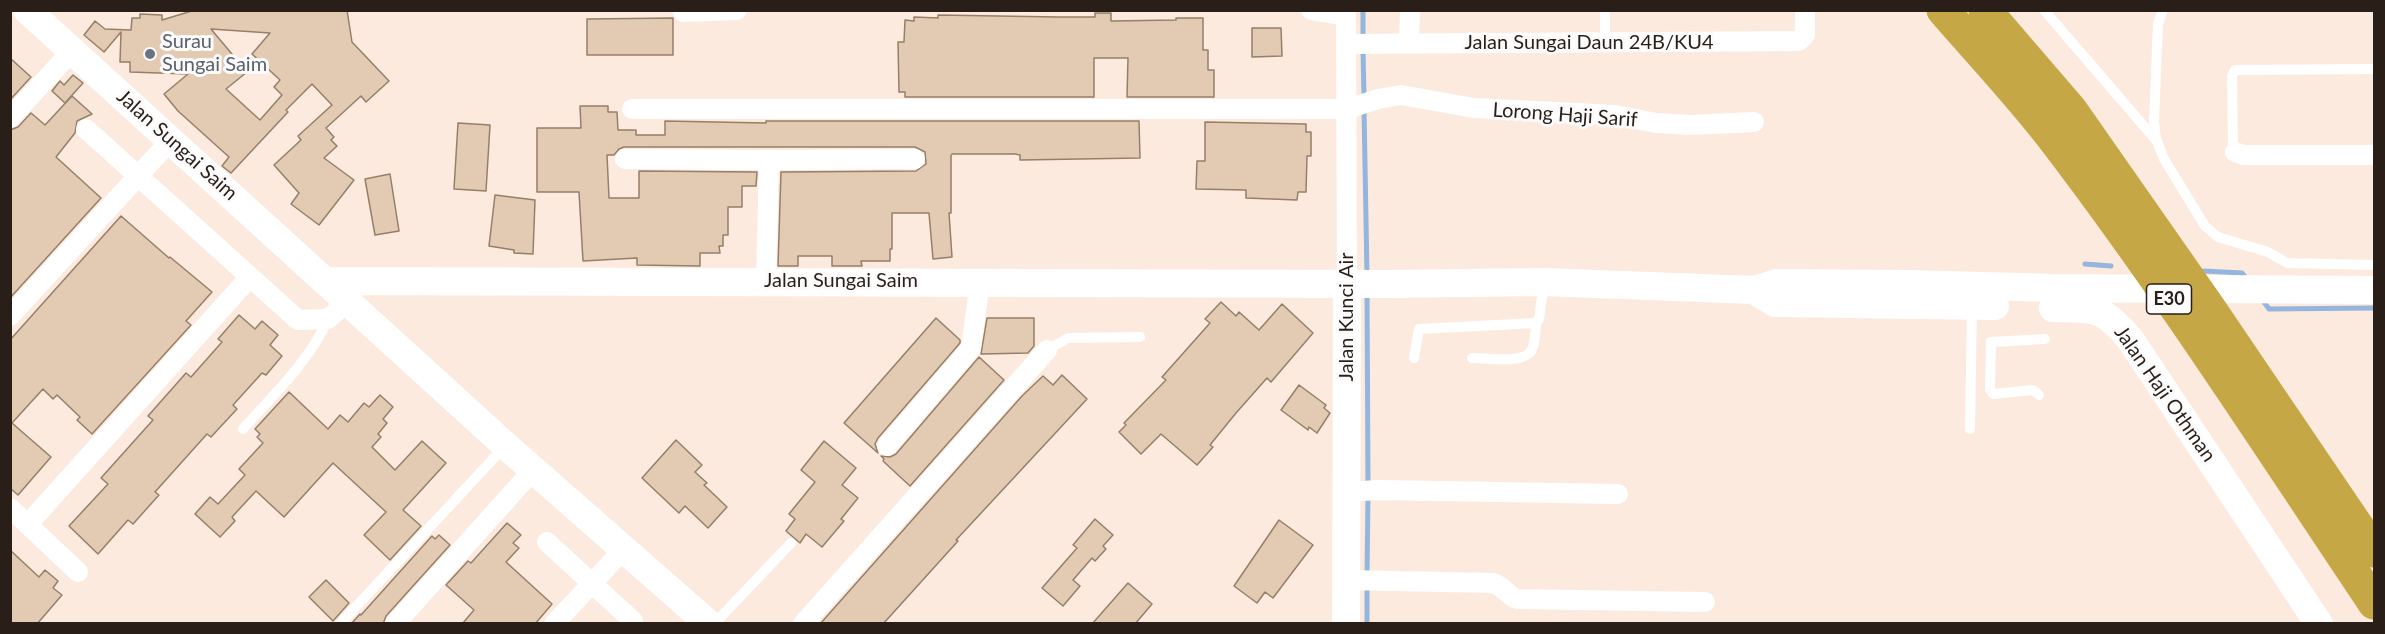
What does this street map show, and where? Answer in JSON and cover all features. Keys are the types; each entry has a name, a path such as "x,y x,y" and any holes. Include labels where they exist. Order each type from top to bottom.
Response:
{"highway":[{"name":"E30","path":"1943,10 2055,141 2103,206 2177,309 2374,603"},
{"name":"E30","path":"1985,10 2071,110 2214,313 2374,551"}],"street":[{"name":"Jalan Sungai Saim","path":"27,10 326,280 338,310 534,469 709,624"},
{"path":"683,12 737,10"},
{"path":"1311,10 1346,13"},
{"path":"1409,43 1410,10"},
{"name":"Jalan Sungai Daun 24B/KU4","path":"1351,44 1799,41 1804,35 1805,10"},
{"name":"Jalan Kunci Air","path":"1346,13 1351,44 1353,107 1351,283 1360,491 1360,580 1346,624"},
{"path":"10,118 72,51"},
{"name":"Lorong Haji Sarif","path":"632,109 1353,107 1401,94 1474,108 1615,115 1656,123 1690,125 1754,122"},
{"path":"86,129 298,320 338,310"},
{"path":"10,316 171,140"},
{"path":"2235,152 2242,155 2374,155"},
{"path":"625,159 915,159"},
{"path":"766,280 769,160"},
{"path":"28,525 249,278"},
{"name":"Jalan Sungai Saim","path":"326,280 1387,284 1544,282 1755,290"},
{"path":"886,446 971,348 980,282"},
{"path":"1755,290 1776,283 2374,290"},
{"name":"Jalan Haji Othman","path":"1755,290 1775,303 2092,309 2113,319 2130,339 2319,624"},
{"path":"803,624 1047,350"},
{"path":"395,624 534,469"},
{"path":"1360,491 1618,494"},
{"path":"10,508 78,572"},
{"path":"547,542 633,621"},
{"path":"554,624 624,549"},
{"path":"1360,580 1493,583 1501,585 1513,598 1517,599 1705,602"}],"lane":[{"path":"1605,10 1605,44"},
{"path":"2044,10 2156,139"},
{"path":"2163,10 2157,24 2154,122 2156,139 2164,159 2205,226 2218,237 2251,246 2287,263 2374,265"},
{"path":"2235,152 2232,76 2235,69 2374,69"},
{"path":"1472,358 1518,359 1527,356 1533,349 1544,282"},
{"path":"1970,429 1972,305"},
{"path":"243,429 303,363 338,310"},
{"path":"1414,358 1419,329 1536,323"},
{"path":"1047,350 1068,338 1140,337"},
{"path":"2039,395 2033,390 1993,394 1990,389 1991,342 2044,339"},
{"path":"1971,388 1990,389"},
{"path":"340,624 505,445"},
{"path":"714,624 791,543"}],"building":[{"path":"195,10 347,10 352,42 389,81 366,102 361,96 326,128 334,137 331,140 337,146 324,158 354,180 319,225 291,204 299,193 274,165 301,140 298,136 332,105 312,84 231,173 222,166 229,157 178,111 164,94 188,74 130,72 130,62 120,62 121,32 104,52 84,35 95,21 105,29 131,30 132,18 140,18 140,14 162,15 162,20","holes":["211,29 270,33 252,54 280,80 274,87 282,95 260,120 226,89 247,72"]},
{"path":"1095,13 1111,13 1111,21 1203,18 1203,50 1208,50 1208,70 1214,70 1214,97 1127,97 1128,58 1094,58 1094,97 905,97 905,92 899,92 898,42 904,42 905,20 914,21 914,17 938,18 938,15 1095,17"},
{"path":"673,18 673,55 587,55 587,19"},
{"path":"1252,28 1281,28 1282,56 1252,57"},
{"path":"10,58 31,77 10,100"},
{"path":"73,75 83,83 65,103 52,91 60,81 64,85"},
{"path":"72,96 92,114 77,121 75,133 56,157 101,198 10,298 10,130 18,127 31,113 45,125"},
{"path":"580,106 608,106 608,112 617,112 618,130 636,130 636,135 665,135 665,121 766,123 766,121 1139,121 1140,158 1020,160 1020,155 1015,154 952,154 951,213 949,213 952,257 933,259 929,213 892,213 890,261 861,261 862,266 832,266 832,256 798,256 798,266 778,266 781,172 916,171 926,164 925,152 915,147 624,147 614,155 607,155 609,198 639,198 639,171 757,172 756,186 742,186 742,207 728,207 728,235 723,235 723,246 719,246 720,253 700,253 700,266 637,265 637,258 583,261 579,192 537,192 537,128 581,128"},
{"path":"1205,122 1306,124 1306,132 1311,132 1311,156 1307,156 1306,192 1298,192 1297,200 1246,198 1246,190 1196,189 1197,161 1205,161"},
{"path":"458,123 490,125 486,191 454,189"},
{"path":"390,174 399,231 375,235 365,179"},
{"path":"495,195 535,200 533,254 514,253 514,250 489,246"},
{"path":"121,216 212,292 186,321 191,325 92,434 77,420 80,417 57,395 53,399 43,389 12,423 51,457 18,495 10,488 10,340"},
{"path":"1221,302 1236,316 1239,312 1259,330 1282,304 1313,333 1271,382 1267,378 1236,413 1210,445 1213,447 1197,465 1161,434 1141,454 1119,432 1126,425 1124,423 1166,380 1162,377 1210,323 1205,319"},
{"path":"239,315 255,329 262,321 278,335 270,345 282,356 266,375 262,373 233,405 237,409 211,437 207,434 155,492 159,495 133,524 128,520 98,554 69,526 108,484 101,478 153,420 148,416 186,373 191,377 222,342 218,339"},
{"path":"936,318 960,340 960,343 878,438 875,444 878,453 844,423"},
{"path":"987,318 1034,318 1034,346 1028,353 981,354"},
{"path":"979,357 1004,380 910,486 883,461 881,456 890,457 896,454"},
{"path":"1062,375 1087,399 956,540 958,541 883,624 820,624 1022,396 1043,376 1053,385"},
{"path":"1299,385 1326,405 1324,408 1330,413 1317,433 1309,427 1308,430 1281,410"},
{"path":"289,392 328,429 340,415 348,422 364,403 369,407 380,395 393,407 383,419 387,423 378,434 381,437 372,447 395,470 422,441 446,463 403,510 421,526 390,560 364,535 386,512 333,463 284,517 256,491 232,517 235,521 220,537 195,514 210,497 218,504 245,475 239,469 263,443 257,437 260,434 255,429"},
{"path":"676,440 702,465 695,472 707,483 704,485 727,507 708,528 685,506 679,513 642,478"},
{"path":"824,441 856,468 842,485 858,498 841,519 844,521 822,547 806,534 800,543 786,531 795,519 789,514 815,482 801,470"},
{"path":"1095,519 1113,535 1103,546 1106,549 1095,561 1092,558 1073,580 1080,586 1063,606 1042,588 1077,548 1073,545"},
{"path":"1279,520 1313,545 1273,598 1265,592 1257,603 1234,586"},
{"path":"507,523 521,535 513,543 519,548 506,562 552,604 535,624 462,624 474,610 446,585 468,561 471,563"},
{"path":"439,535 450,545 386,616 383,624 351,624 432,536 435,539"},
{"path":"10,550 39,577 45,570 58,581 53,588 62,595 37,624 10,624"},
{"path":"326,580 349,603 333,621 309,597"},
{"path":"1128,583 1152,604 1135,624 1092,624"}],"waterway":[{"path":"1363,10 1363,39"},
{"path":"1363,48 1364,99"},
{"path":"1364,108 1367,276"},
{"path":"2085,264 2111,266"},
{"path":"2204,271 2242,273 2247,279"},
{"path":"1367,291 1368,486"},
{"path":"2261,298 2269,309 2374,308"},
{"path":"1367,576 1368,495"},
{"path":"1367,585 1367,624"}],"place":[{"name":"Surau Sungai Saim","path":"150,54"}]}
